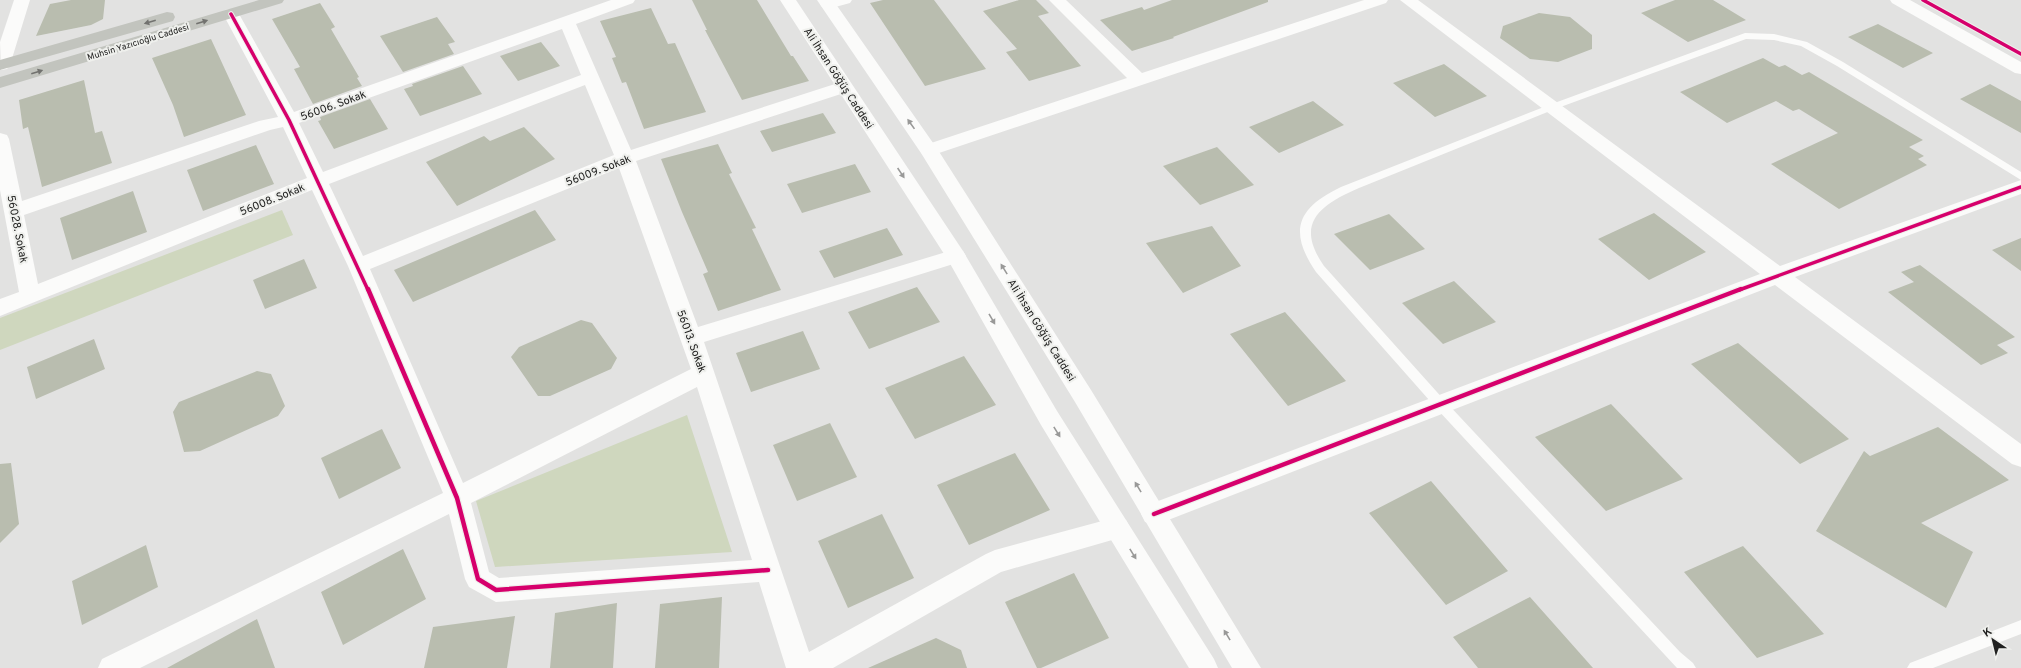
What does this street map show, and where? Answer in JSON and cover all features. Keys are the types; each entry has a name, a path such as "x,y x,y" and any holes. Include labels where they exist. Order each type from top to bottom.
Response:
{"main road":[{"name":"Muhsin Yazıcıoğlu Caddesi","path":"0,65 230,7 276,0"},
{"name":"Muhsin Yazıcıoğlu Caddesi","path":"0,83 230,7"}],"street":[{"path":"0,65 22,0"},
{"name":"56006. Sokak","path":"14,211 266,125 289,120 627,0"},
{"name":"Ali İhsan Göğüş Caddesi","path":"788,0 956,256 1048,418 1204,668"},
{"path":"1057,0 1139,80"},
{"path":"929,150 1139,80 1343,5 1380,0"},
{"path":"1408,0 2021,457"},
{"path":"1898,0 2021,69"},
{"name":"Ali İhsan Göğüş Caddesi","path":"832,1 929,150 1083,396 1247,668"},
{"path":"230,7 289,120 358,266 457,498 478,579 496,590 768,570"},
{"name":"56013. Sokak","path":"567,21 625,158 704,373 800,668"},
{"name":"56008. Sokak","path":"0,308 317,181 591,77"},
{"name":"56009. Sokak","path":"358,266 625,158 844,87"},
{"name":"56028. Sokak","path":"0,139 30,296"},
{"path":"1154,514 1442,405 1778,275 2021,187"},
{"path":"691,338 956,256"},
{"path":"112,668 457,498 704,373"},
{"path":"807,668 995,562 1117,528"}],"lane":[{"path":"1688,668 1675,657 1442,405 1320,269 1307,248 1305,228 1312,211 1332,195 1552,107 1745,36 1774,37 1804,44 1840,64 2021,177"},
{"path":"1914,668 2021,627"}],"green space":[{"path":"282,210 293,235 0,350 0,318"},
{"path":"687,415 732,552 495,567 476,501"}],"building":[{"path":"71,0 105,0 103,19 91,25 36,36 50,4"},
{"path":"692,0 757,0 791,56 793,56 809,81 742,100 705,30 707,30"},
{"path":"883,0 934,0 986,69 925,86 870,3"},
{"path":"1019,0 1036,0 1049,13 1038,16 1081,66 1029,81 1006,52 1017,49 983,11"},
{"path":"1172,0 1268,0 1268,2 1173,37 1174,38 1132,51 1100,20 1142,7 1144,10"},
{"path":"1675,0 1713,0 1746,20 1688,42 1641,13"},
{"path":"320,3 335,27 331,29 359,77 357,78 362,86 313,104 294,69 300,67 272,19"},
{"path":"651,8 668,44 675,43 706,112 644,129 626,82 622,83 612,58 616,57 600,21"},
{"path":"1539,13 1570,17 1592,35 1592,49 1558,62 1530,59 1500,38 1503,26"},
{"path":"437,17 455,42 448,44 454,54 403,72 380,36"},
{"path":"1878,24 1933,53 1903,68 1848,37"},
{"path":"211,39 246,115 184,137 173,105 152,58"},
{"path":"541,42 560,66 518,81 500,56"},
{"path":"1763,58 1779,67 1785,65 1802,75 1809,72 1923,140 1909,147 1924,156 1918,159 1927,165 1839,209 1771,164 1838,133 1799,109 1793,111 1776,101 1727,123 1680,92"},
{"path":"1444,64 1487,96 1435,117 1393,83"},
{"path":"463,66 482,94 420,116 404,89 413,86 412,84"},
{"path":"84,80 95,133 102,131 112,163 42,187 28,127 23,129 19,100"},
{"path":"1990,84 2021,101 2021,133 1960,99"},
{"path":"370,99 388,129 334,149 318,121 321,120 320,117"},
{"path":"1313,101 1344,125 1279,153 1249,127"},
{"path":"823,113 836,133 772,152 760,131"},
{"path":"524,127 555,159 457,206 426,162 484,136 490,141"},
{"path":"718,144 732,173 729,174 756,228 752,229 781,290 718,311 703,274 708,272 661,159"},
{"path":"256,145 274,184 203,211 187,170"},
{"path":"1217,147 1254,185 1200,205 1163,166"},
{"path":"855,164 871,192 802,213 787,184"},
{"path":"133,191 147,232 72,260 60,218"},
{"path":"535,210 556,240 413,302 394,270"},
{"path":"1654,213 1706,252 1649,280 1598,239"},
{"path":"1389,214 1425,249 1370,270 1334,234"},
{"path":"1212,226 1241,266 1183,293 1146,243"},
{"path":"887,228 903,255 834,278 819,251"},
{"path":"2021,238 2021,271 1992,250"},
{"path":"304,259 317,288 265,309 253,280"},
{"path":"1920,265 2015,337 1997,345 2008,353 1981,365 1888,292 1914,282 1901,272"},
{"path":"1454,281 1496,322 1443,344 1402,303"},
{"path":"917,287 940,322 869,349 848,312"},
{"path":"1285,312 1346,381 1288,406 1230,334"},
{"path":"581,320 592,323 617,358 611,369 550,396 538,396 511,357 519,347"},
{"path":"803,331 820,369 751,392 736,353"},
{"path":"94,339 105,369 36,399 27,367"},
{"path":"1738,343 1849,439 1800,464 1691,364"},
{"path":"964,356 996,405 915,439 885,388"},
{"path":"257,371 271,374 285,406 278,416 200,451 184,452 173,412 179,402"},
{"path":"1611,404 1683,479 1606,511 1535,437"},
{"path":"830,423 857,477 797,501 773,445"},
{"path":"1938,427 2009,480 1921,523 1973,552 1946,608 1816,531 1864,451 1870,456"},
{"path":"382,429 401,468 339,499 321,458"},
{"path":"1015,453 1050,510 969,545 937,485"},
{"path":"11,463 19,524 0,543 0,464"},
{"path":"1431,481 1508,571 1446,605 1369,513"},
{"path":"882,514 914,578 848,608 818,541"},
{"path":"146,545 158,587 82,625 72,581"},
{"path":"1743,546 1824,634 1757,658 1684,572"},
{"path":"403,549 426,599 343,645 321,592"},
{"path":"1074,573 1109,638 1041,668 1037,668 1005,602"},
{"path":"722,597 719,668 655,668 660,604"},
{"path":"1530,597 1593,668 1478,668 1453,637"},
{"path":"617,603 613,668 550,668 555,613"},
{"path":"515,616 507,668 424,668 433,627"},
{"path":"257,619 275,668 167,668"},
{"path":"936,638 961,650 967,668 868,668"}],"cycle path":[{"path":"1923,0 2021,54"},
{"path":"231,14 289,120 358,266 457,498 478,579 496,590 768,570"},
{"path":"1154,514 1617,338 1778,275 2021,187"}]}
